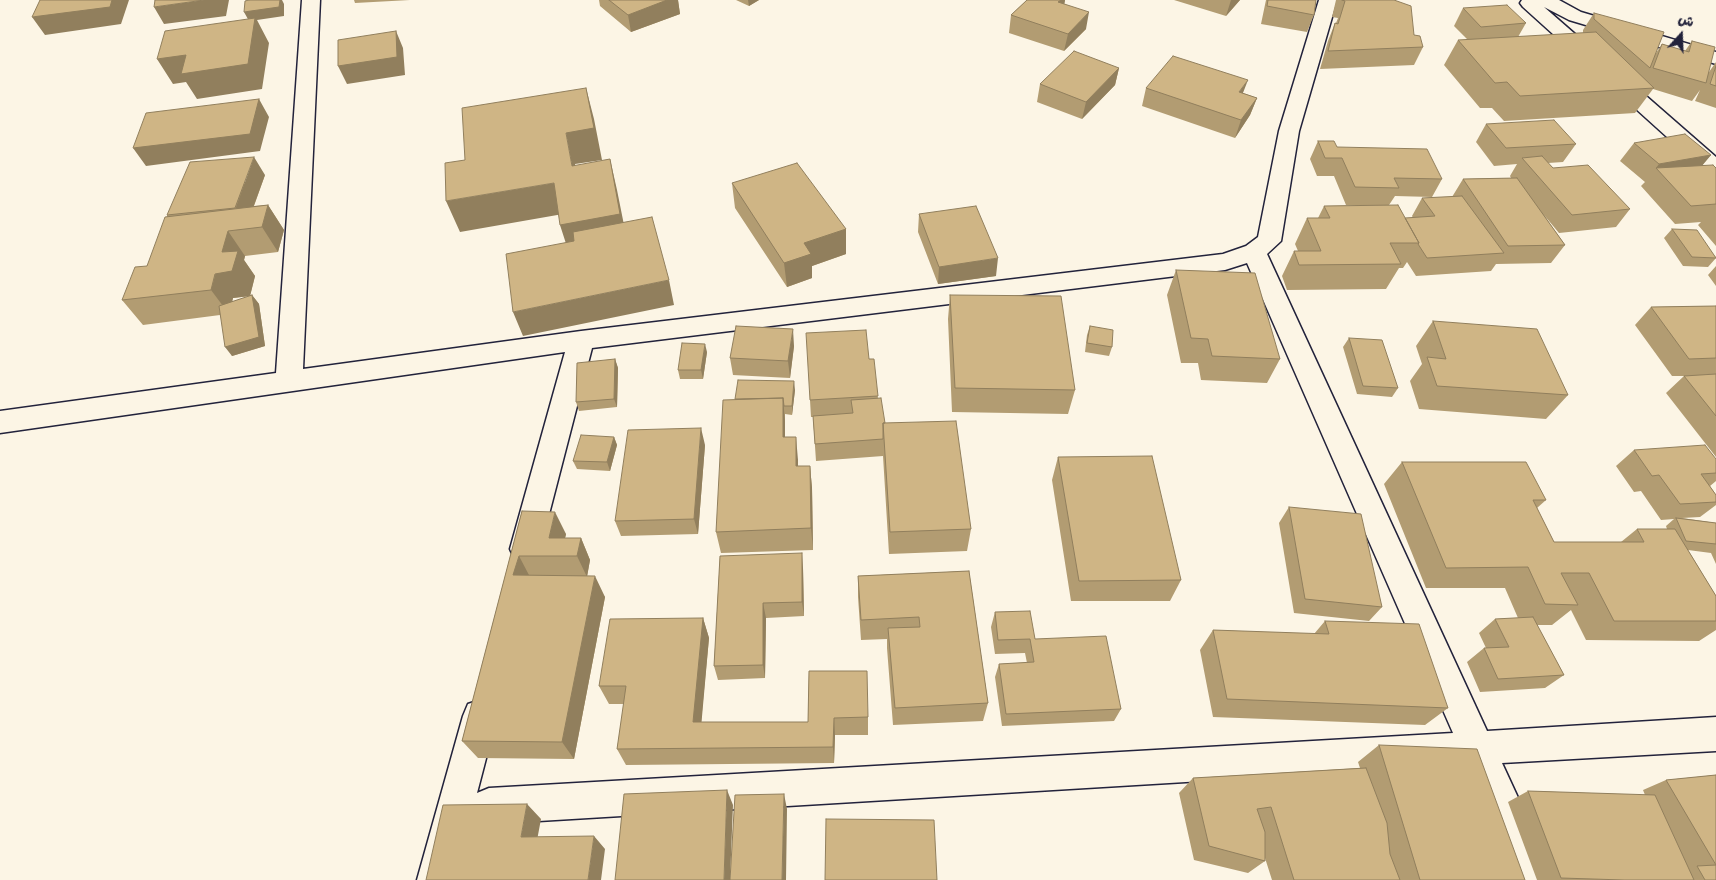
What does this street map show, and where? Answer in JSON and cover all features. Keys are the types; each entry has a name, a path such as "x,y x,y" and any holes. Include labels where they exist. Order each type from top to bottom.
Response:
{"street":[{"path":"289,382 311,0"},
{"path":"0,422 581,340 1225,262 1254,252 1269,241 1289,132 1328,0"},
{"path":"1530,1 1716,58"},
{"path":"1530,1 1716,169"},
{"path":"1254,252 1537,880"},
{"path":"517,579 581,340"},
{"path":"436,880 486,694"},
{"path":"455,808 1478,750 1716,734"}],"building":[{"path":"40,0 112,0 110,7 32,17"},
{"path":"155,0 204,0 154,7"},
{"path":"280,0 279,7 244,12 245,1"},
{"path":"609,0 667,0 628,15"},
{"path":"1027,0 1061,0 1058,2 1089,12 1068,34 1011,15"},
{"path":"1268,0 1316,0 1314,15 1267,6"},
{"path":"1342,0 1394,0 1411,6 1414,35 1420,36 1423,47 1328,51 1335,23 1338,24 1345,1"},
{"path":"1507,5 1526,23 1481,27 1463,8"},
{"path":"1594,13 1664,32 1650,68 1594,19"},
{"path":"255,18 248,64 181,74 186,55 157,59 165,31"},
{"path":"396,31 397,57 338,66 338,40"},
{"path":"1596,32 1654,88 1520,96 1507,82 1495,83 1458,40"},
{"path":"1692,41 1715,47 1706,83 1653,68 1662,44 1689,52"},
{"path":"1074,51 1119,68 1086,102 1040,84"},
{"path":"1173,56 1248,80 1239,92 1257,98 1241,120 1146,88"},
{"path":"1716,66 1716,86 1710,84"},
{"path":"586,88 594,128 566,133 572,166 610,159 620,214 560,225 554,183 446,201 445,163 465,160 462,108"},
{"path":"259,99 250,134 133,148 146,113"},
{"path":"1554,120 1576,144 1506,148 1486,124"},
{"path":"1685,134 1711,155 1659,164 1634,143"},
{"path":"1318,141 1334,141 1337,147 1427,149 1442,179 1394,178 1399,188 1355,187 1342,158 1325,158"},
{"path":"1542,156 1553,168 1588,165 1630,209 1572,215 1522,158"},
{"path":"254,157 235,208 167,215 190,162"},
{"path":"797,163 846,229 804,243 811,254 784,263 732,183"},
{"path":"1713,165 1716,168 1716,204 1691,206 1656,168"},
{"path":"1517,178 1565,245 1508,246 1463,179"},
{"path":"1462,196 1504,253 1427,258 1405,218 1435,216 1422,198"},
{"path":"268,205 262,227 228,231 222,252 238,251 232,271 215,274 211,290 122,300 135,267 147,266 165,217"},
{"path":"1398,205 1419,243 1390,243 1401,264 1299,265 1294,251 1321,251 1307,218 1330,218 1324,206"},
{"path":"976,206 998,258 939,267 919,214"},
{"path":"652,217 669,280 513,312 506,254 574,241 573,232"},
{"path":"1672,229 1697,230 1716,258 1692,257"},
{"path":"1176,270 1255,273 1280,359 1212,356 1208,339 1191,338"},
{"path":"252,295 259,337 225,347 219,306"},
{"path":"950,295 1061,296 1075,390 955,388"},
{"path":"1716,306 1716,358 1689,359 1651,307"},
{"path":"1433,321 1537,329 1568,395 1437,386 1427,357 1446,359"},
{"path":"736,326 793,329 788,361 730,358"},
{"path":"1090,326 1113,330 1112,347 1087,343"},
{"path":"866,330 869,359 874,359 878,396 810,400 806,333"},
{"path":"1349,338 1382,340 1398,388 1363,386"},
{"path":"682,343 705,344 701,370 678,370"},
{"path":"615,359 614,399 576,402 577,363"},
{"path":"1716,374 1716,416 1684,376"},
{"path":"738,380 794,381 792,406 784,406 783,398 735,399"},
{"path":"783,398 783,437 796,437 796,466 810,466 811,528 716,532 723,400"},
{"path":"881,398 885,423 883,423 883,439 815,444 813,416 853,413 851,400"},
{"path":"956,421 971,529 890,532 883,423"},
{"path":"701,428 694,519 615,521 628,430"},
{"path":"581,435 614,437 607,462 573,461"},
{"path":"1705,445 1716,459 1716,473 1701,474 1716,495 1716,502 1680,504 1659,475 1652,476 1634,450"},
{"path":"1152,456 1181,580 1079,581 1058,457"},
{"path":"1402,462 1526,462 1546,500 1533,500 1554,542 1644,542 1637,529 1675,529 1716,596 1716,621 1614,621 1589,573 1561,573 1578,605 1545,604 1528,567 1446,568"},
{"path":"1289,507 1361,514 1382,607 1305,599"},
{"path":"522,511 555,512 549,538 581,538 577,556 519,556 513,575 595,576 562,742 462,741"},
{"path":"1676,518 1716,523 1716,544 1686,541"},
{"path":"802,553 802,602 763,603 763,665 714,666 720,556"},
{"path":"969,571 988,703 895,708 888,628 920,627 919,617 861,620 858,576"},
{"path":"1030,611 1035,639 1106,636 1121,709 1006,714 999,664 1034,662 1030,639 998,640 995,612"},
{"path":"1533,617 1564,675 1498,679 1484,648 1509,647 1495,619"},
{"path":"703,618 693,722 808,722 809,671 867,671 868,717 834,718 833,747 617,749 626,686 599,686 610,619"},
{"path":"1325,621 1419,624 1448,708 1227,699 1213,630 1329,634"},
{"path":"1379,745 1477,749 1525,880 1420,880"},
{"path":"1366,768 1387,823 1390,854 1400,880 1294,880 1271,807 1257,809 1265,832 1265,861 1209,846 1193,778"},
{"path":"1716,775 1716,865 1666,780"},
{"path":"727,790 724,880 615,880 624,794"},
{"path":"1528,791 1655,795 1694,880 1561,878"},
{"path":"784,794 782,880 730,880 735,795"},
{"path":"527,804 521,837 594,836 588,880 426,880 443,805"},
{"path":"826,819 934,820 937,880 825,880"},
{"path":"1716,865 1716,880 1705,880 1697,866"}]}
